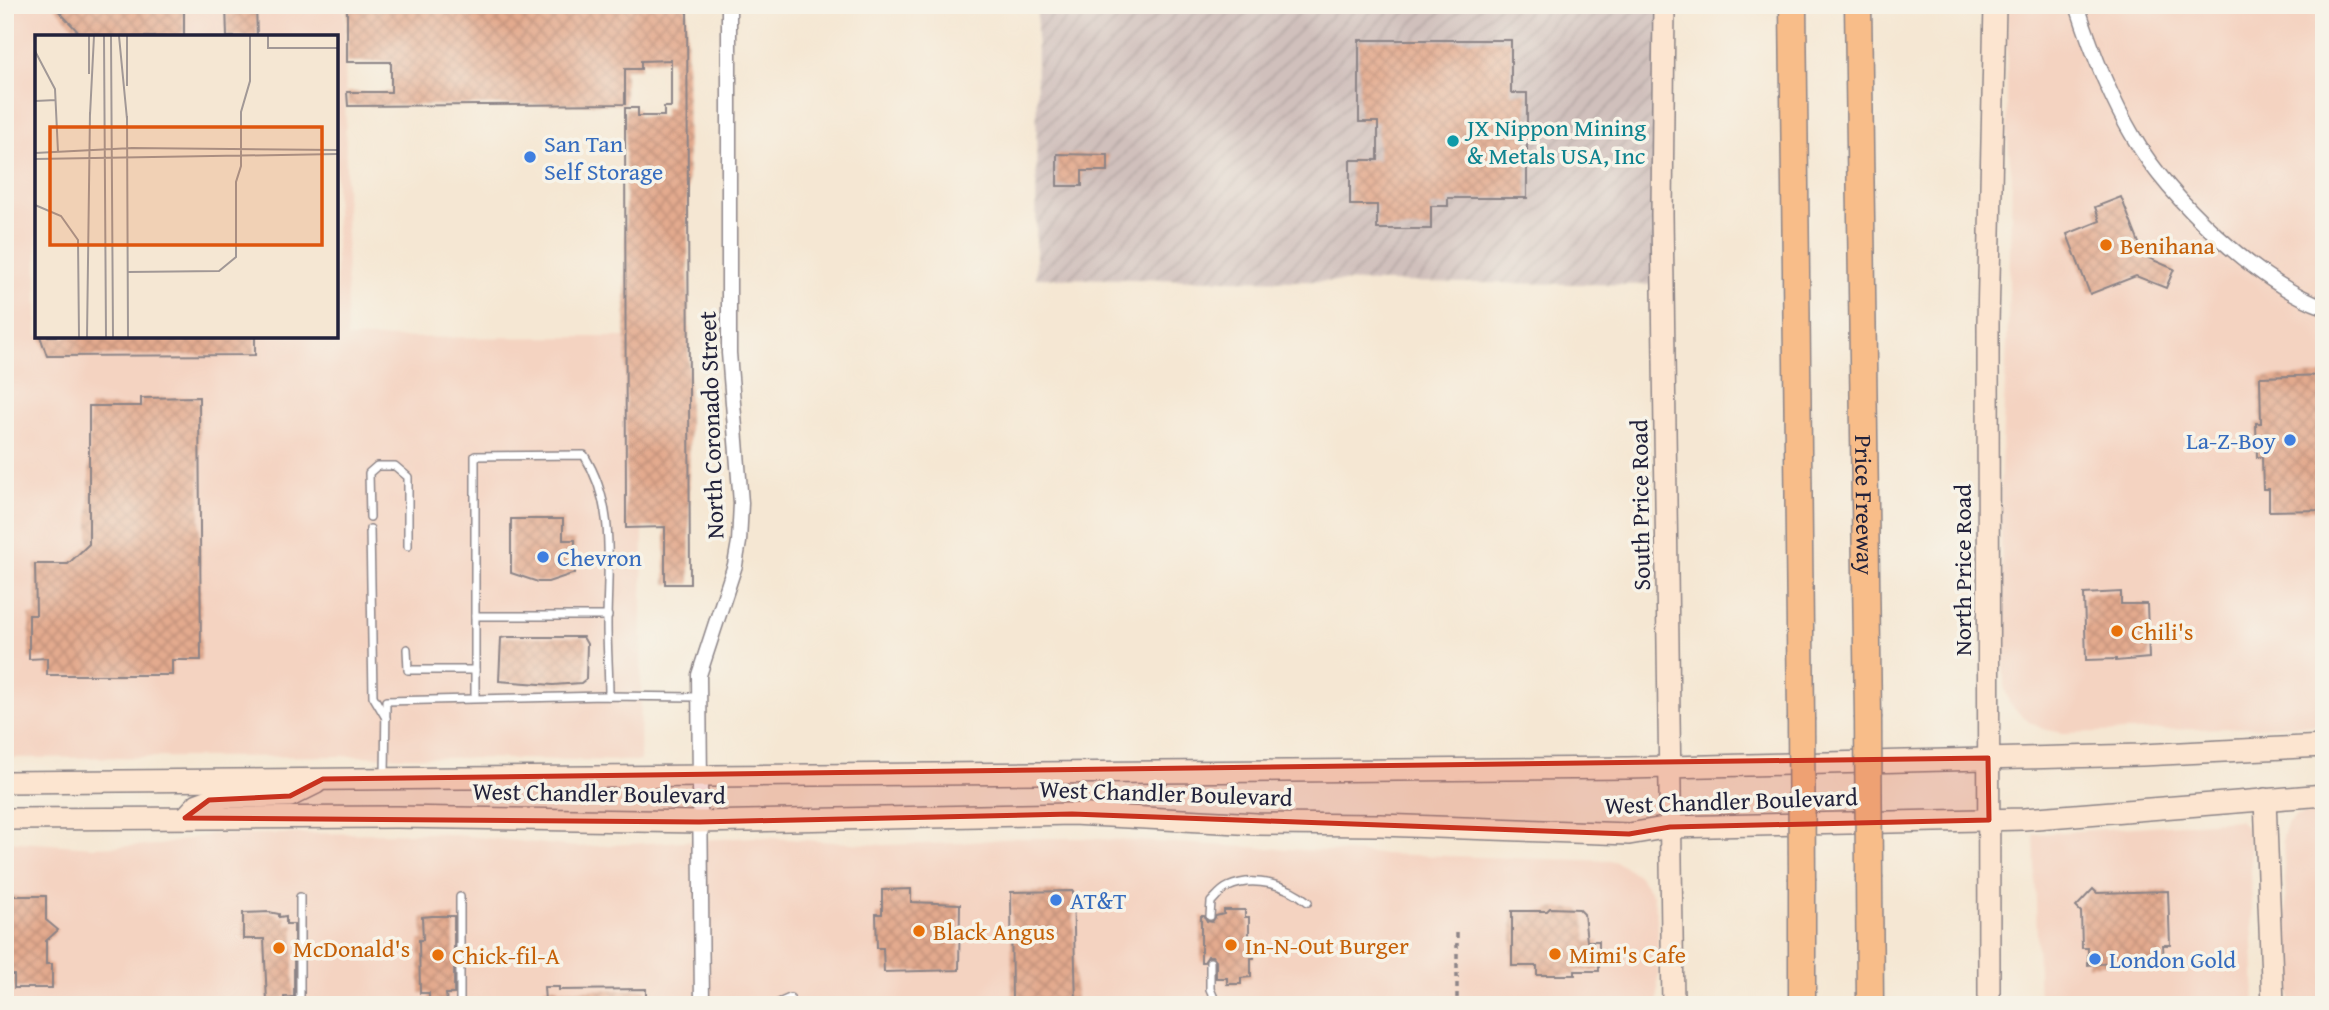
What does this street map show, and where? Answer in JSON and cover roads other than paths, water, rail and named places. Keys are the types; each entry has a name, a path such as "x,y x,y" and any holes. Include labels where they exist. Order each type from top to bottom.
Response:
{"highway":[{"path":"1793,5 1802,1005"},
{"name":"Price Freeway","path":"1858,5 1870,1005"}],"main road":[{"name":"South Price Road","path":"1664,5 1662,214 1673,1005"},
{"name":"North Price Road","path":"1989,1005 1988,324 1995,5"},
{"name":"West Chandler Boulevard","path":"5,782 1670,767 2142,755 2324,746"},
{"path":"185,818 198,804 209,800 227,797 290,796 323,779"},
{"name":"West Chandler Boulevard","path":"5,819 485,818 699,822 1072,814 1257,824 1380,825 1629,834 1671,827 2024,819 2324,795"},
{"path":"2265,799 2273,1005"}],"street":[{"name":"North Coronado Street","path":"702,1005 697,697 699,676 735,565 741,503 729,353 729,5"},
{"path":"2077,5 2102,78 2134,140 2173,191 2235,253 2309,302 2324,307"}],"lane":[{"path":"475,698 475,456 584,455 592,467 606,512 610,558 609,696"},
{"path":"370,517 369,473 377,466 395,466 408,477 408,546"},
{"path":"370,530 373,696 386,718"},
{"path":"475,616 608,616"},
{"path":"407,649 408,670 475,670"},
{"path":"385,779 386,701 609,696 697,697"},
{"path":"1210,916 1211,902 1225,888 1237,883 1280,886 1297,892 1308,902"},
{"path":"299,897 300,1004"},
{"path":"460,897 460,1005"},
{"path":"1210,962 1210,989 1217,1005"},
{"path":"774,1005 790,998"}],"place":[{"name":"JX Nippon Mining & Metals USA, Inc","path":"1453,141"},
{"name":"San Tan Self Storage","path":"530,157"},
{"name":"Benihana","path":"2106,245"},
{"name":"La-Z-Boy","path":"2290,440"},
{"name":"Chevron","path":"543,557"},
{"name":"Chili's","path":"2117,631"},
{"name":"AT&T","path":"1056,900"},
{"name":"Black Angus","path":"919,931"},
{"name":"In-N-Out Burger","path":"1231,945"},
{"name":"McDonald's","path":"279,948"},
{"name":"Mimi's Cafe","path":"1555,954"},
{"name":"Chick-fil-A","path":"438,955"},
{"name":"London Gold","path":"2095,959"}]}
